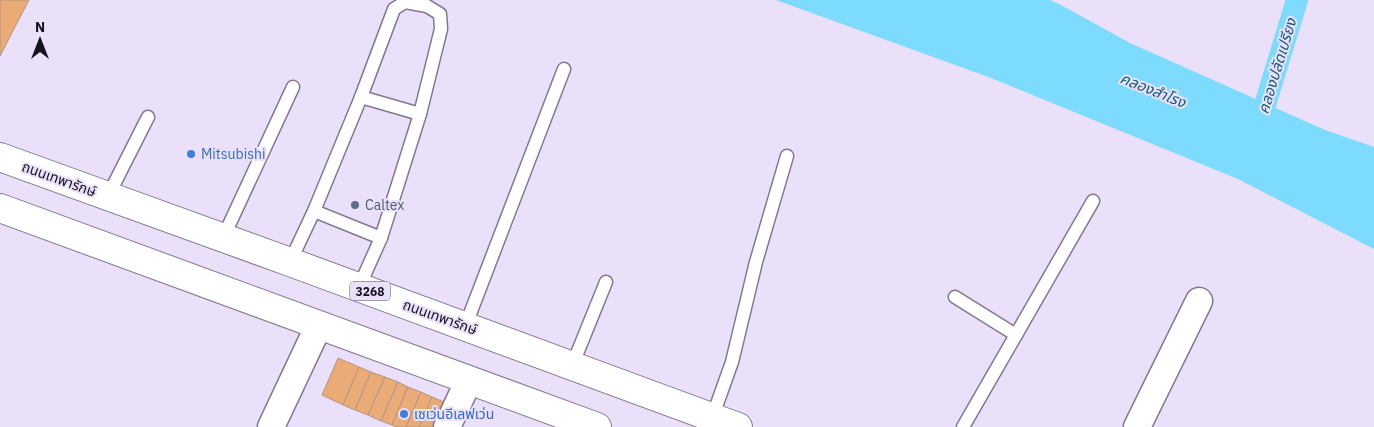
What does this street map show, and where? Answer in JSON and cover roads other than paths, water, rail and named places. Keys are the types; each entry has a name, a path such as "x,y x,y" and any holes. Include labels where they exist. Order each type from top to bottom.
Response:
{"main road":[{"name":"ถนนเทพารักษ์","path":"0,158 359,287 738,427"},
{"path":"0,208 597,427"}],"street":[{"path":"1137,427 1199,301"},
{"path":"271,427 319,325"},
{"path":"447,427 469,380"}],"lane":[{"path":"290,262 314,211 394,9 405,2 427,6 440,14 441,29 420,114 381,238 359,287"},
{"path":"465,327 564,69"},
{"path":"223,238 293,87"},
{"path":"360,97 420,114"},
{"path":"108,196 148,117"},
{"path":"712,418 732,362 756,262 787,156"},
{"path":"963,427 1093,201"},
{"path":"314,211 381,238"},
{"path":"572,366 606,282"},
{"path":"955,297 1016,335"}],"water":[{"name":"คลองสำโรง","path":"776,0 1050,0 1130,43 1325,130 1374,147 1374,249 1238,179 991,78"}],"waterway":[{"name":"คลองปลัดเปรียง","path":"1257,131 1297,0"}],"place":[{"name":"Mitsubishi","path":"191,154"},
{"name":"Caltex","path":"355,205"},
{"name":"เซเว่นอีเลฟเว่น","path":"404,414"}]}
